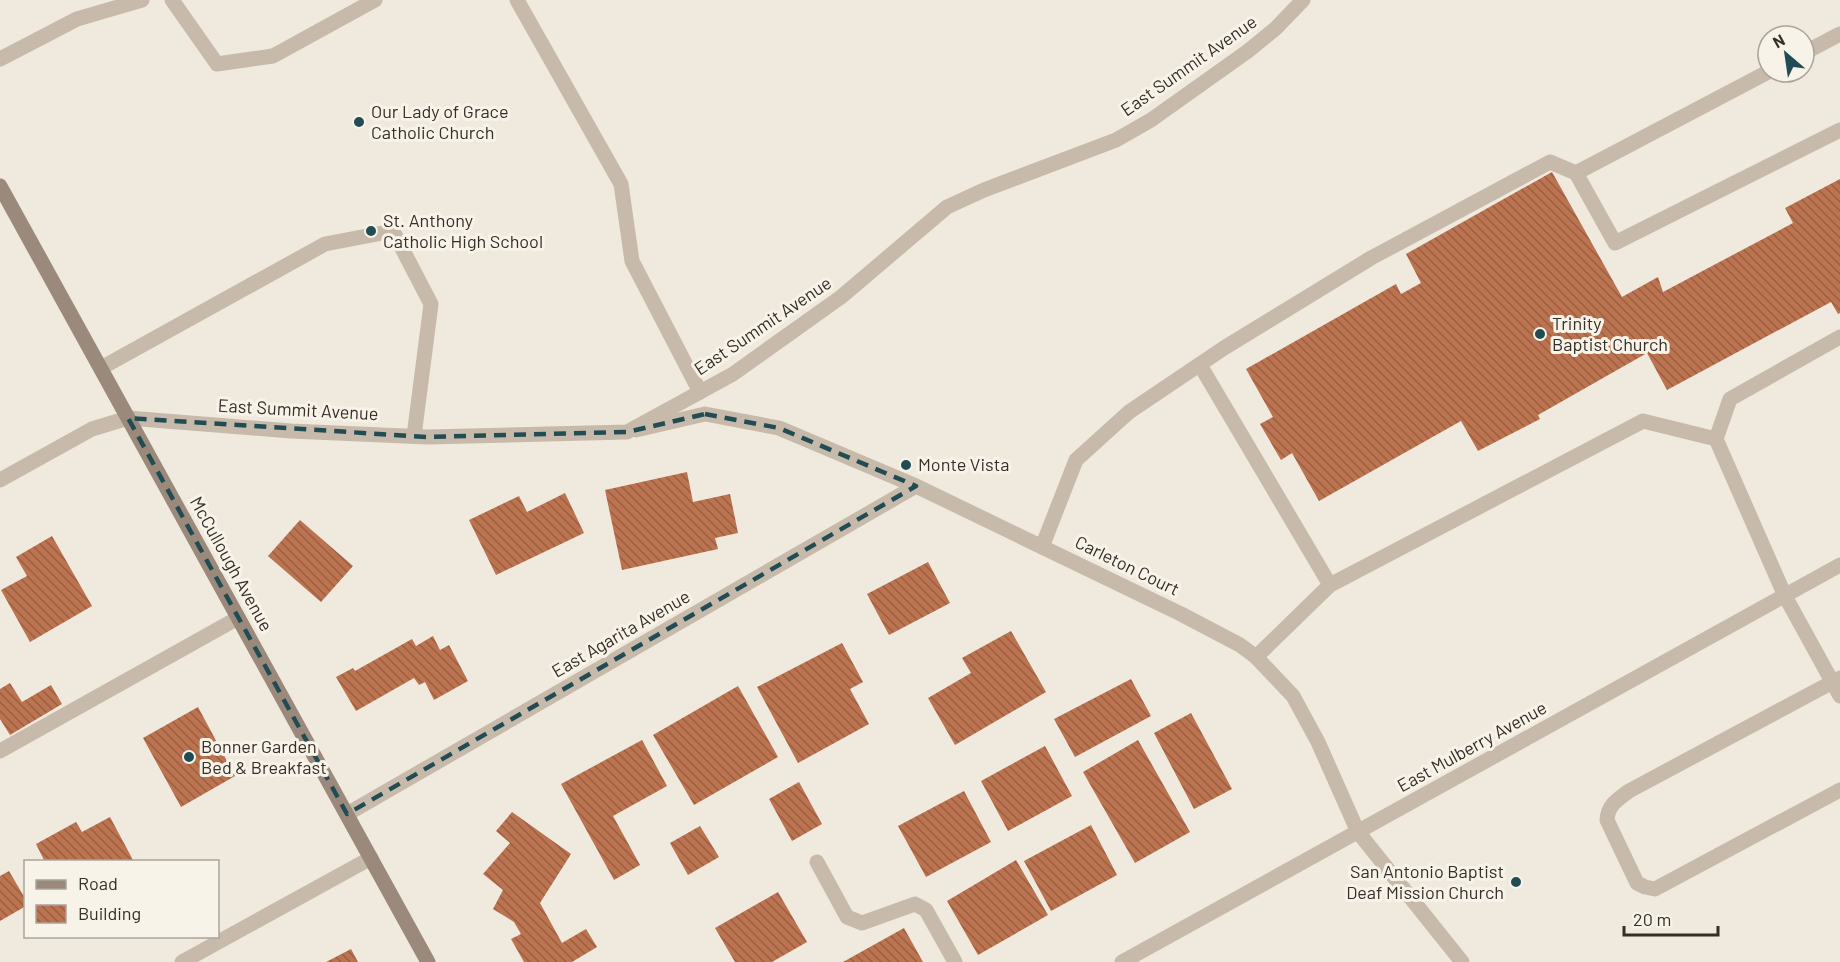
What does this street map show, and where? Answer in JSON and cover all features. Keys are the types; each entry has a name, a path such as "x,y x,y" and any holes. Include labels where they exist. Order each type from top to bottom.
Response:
{"main road":[{"name":"McCullough Avenue","path":"0,186 428,962"}],"street":[{"path":"172,0 217,64 273,56 375,0"},
{"path":"517,0 621,183 632,261 700,392"},
{"name":"East Summit Avenue","path":"0,480 92,429 128,418 291,431 414,436 627,432 733,374 841,297 947,207 984,190 1116,140 1151,120 1248,51 1275,29 1303,0"},
{"path":"0,59 78,19 133,1"},
{"path":"1816,47 1840,34"},
{"path":"1576,173 1756,78"},
{"path":"1042,547 1076,460 1129,412 1371,258 1550,162 1576,173 1615,243 1840,130"},
{"path":"101,368 325,244 393,231 431,304 414,436"},
{"path":"1840,338 1730,399 1716,439 1785,596 1837,686 1629,791 1611,804 1607,820 1637,883 1655,889 1840,790"},
{"path":"1200,365 1330,585"},
{"name":"Carleton Court","path":"627,432 705,414 779,429 916,486 1181,614 1240,645 1256,657 1293,696 1318,742 1358,832 1462,962"},
{"path":"1256,657 1330,585 1643,421 1716,439"},
{"name":"East Agarita Avenue","path":"347,814 916,486"},
{"name":"East Mulberry Avenue","path":"1122,962 1840,566"},
{"path":"0,751 238,618"},
{"path":"182,962 371,858"},
{"path":"817,862 848,917 862,922 915,904 926,910 955,962"}],"highlighted area":[{"path":"705,414 779,428 916,486 347,814 128,418 427,437 627,432"}],"building":[{"name":"Trinity Baptist Church","path":"1552,172 1622,297 1658,277 1663,292 1793,223 1785,208 1840,179 1840,313 1838,314 1831,302 1667,390 1647,353 1538,415 1540,419 1478,451 1461,421 1319,501 1292,453 1281,460 1260,424 1273,417 1246,369 1396,284 1401,294 1421,283 1406,254"},
{"path":"687,472 693,502 730,494 738,533 715,538 718,549 622,570 605,490"},
{"path":"565,493 584,533 496,575 469,520 519,496 527,512"},
{"path":"300,520 353,566 321,602 268,556"},
{"path":"52,536 92,606 30,642 1,590 27,576 16,557"},
{"path":"928,562 950,603 889,635 867,594"},
{"path":"1011,631 1046,692 955,745 928,698 971,673 962,658"},
{"path":"433,636 440,650 449,645 468,681 434,700 425,682 419,685 414,678 356,711 336,677 353,668 355,671 412,639 416,646"},
{"path":"842,643 863,682 850,689 869,724 798,763 757,687"},
{"path":"1131,679 1151,716 1075,757 1054,719"},
{"path":"10,683 22,702 51,685 62,704 10,735 0,719 0,689"},
{"path":"738,686 778,757 694,805 653,735"},
{"name":"Bonner Garden Bed & Breakfast","path":"198,707 235,776 181,807 143,738"},
{"path":"1191,713 1232,789 1194,809 1154,733"},
{"path":"642,740 667,786 613,816 640,865 614,880 561,784"},
{"path":"1138,740 1190,832 1135,863 1083,772"},
{"path":"1045,746 1072,796 1008,831 981,781"},
{"path":"799,782 822,824 792,841 769,799"},
{"path":"964,791 991,842 926,877 898,826"},
{"path":"512,812 571,854 540,903 562,943 586,929 597,947 572,962 524,962 511,939 521,934 514,922 493,909 503,890 483,874 510,843 496,831"},
{"path":"110,817 133,860 44,860 36,844 76,822 82,832"},
{"path":"1091,825 1117,875 1051,911 1024,861"},
{"path":"700,826 719,857 688,875 670,843"},
{"path":"1016,860 1048,915 978,955 947,901"},
{"path":"9,871 24,897 24,907 0,921 0,876"},
{"path":"778,892 807,942 772,962 735,962 715,928"},
{"path":"904,928 923,962 843,962"},
{"path":"351,949 358,962 326,962"}],"place":[{"name":"Our Lady of Grace Catholic Church","path":"359,122"},
{"name":"St. Anthony Catholic High School","path":"371,231"},
{"name":"Trinity Baptist Church","path":"1540,334"},
{"name":"Monte Vista","path":"906,465"},
{"name":"Bonner Garden Bed & Breakfast","path":"189,757"},
{"name":"San Antonio Baptist Deaf Mission Church","path":"1516,882"}]}
